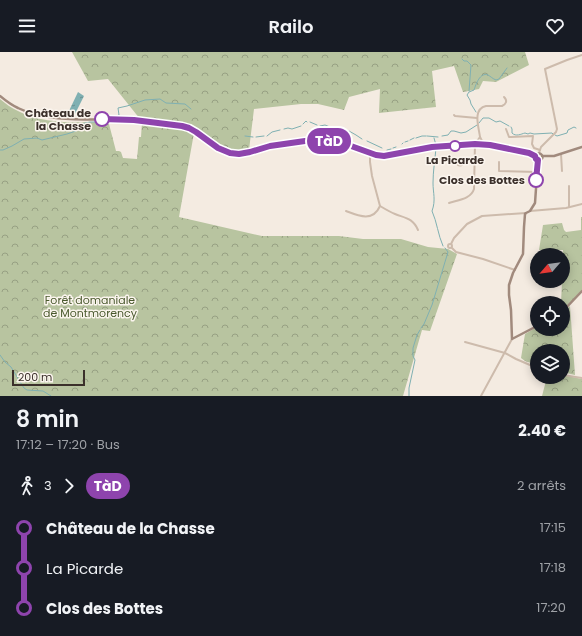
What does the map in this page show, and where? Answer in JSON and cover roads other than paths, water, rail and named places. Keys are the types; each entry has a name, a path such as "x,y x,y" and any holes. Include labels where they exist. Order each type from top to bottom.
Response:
{"main road":[{"path":"0,96 17,108 42,117 141,121 182,126 196,132 218,148 230,153 239,154 270,146 316,140 338,143 351,146 370,154 386,156 432,147 475,144 529,153 538,153 542,156 554,156 582,147"},
{"path":"530,330 512,339 509,290 510,280 523,254 526,212 530,211 535,203 538,160 536,159 538,153"},
{"path":"538,160 541,159 542,156"},
{"path":"570,304 582,291"}],"street":[{"path":"506,129 509,137 511,138 533,136 532,144 538,153 541,147 556,132 557,129 545,69 582,55"},
{"path":"484,145 480,137 477,114 485,106 502,106 506,104 507,101 504,97"},
{"path":"454,115 477,118"},
{"path":"449,203 468,197 472,194 474,189 475,144 480,137"},
{"path":"370,154 372,176 380,206 393,214 408,218 415,224 418,230"},
{"path":"561,154 562,171"},
{"path":"462,164 474,161"},
{"path":"499,162 499,171 537,172"},
{"path":"568,207 569,186"},
{"path":"530,211 582,204"},
{"path":"346,211 355,215 367,217 376,213 380,206"},
{"path":"514,270 483,258 456,252 452,248 453,246 451,244 454,238 467,224 482,216 526,212"},
{"path":"481,396 512,339"},
{"path":"465,342 505,353 530,365"},
{"path":"570,376 582,378"}],"water":[{"path":"78,92 84,96 75,114 68,113"}],"waterway":[{"path":"462,59 471,65 469,91"},
{"path":"476,112 467,95 469,92 474,90 479,79 483,75 488,75 496,80 499,79 507,68"},
{"path":"114,117 119,115 118,108 145,100 160,99 166,103 185,104 191,109"},
{"path":"479,123 483,118 489,118 496,122 500,121 509,126"},
{"path":"303,124 306,121 307,122"},
{"path":"81,124 95,122"},
{"path":"310,122 317,125"},
{"path":"320,126 325,125 335,129 338,127 341,130"},
{"path":"442,136 448,135 451,131 461,133 466,132 477,125"},
{"path":"284,129 292,129 301,126"},
{"path":"511,127 512,133 515,135 525,133 553,134"},
{"path":"555,135 557,136 567,133 568,130 574,127 576,128"},
{"path":"267,136 272,132 280,130"},
{"path":"0,150 12,146 24,139 37,138 42,140 76,131"},
{"path":"349,131 362,139"},
{"path":"245,136 253,137"},
{"path":"256,137 264,136"},
{"path":"416,138 426,136"},
{"path":"427,136 438,137"},
{"path":"410,140 414,138"},
{"path":"434,138 436,145"},
{"path":"367,141 382,148"},
{"path":"436,148 433,179 434,200 432,211 443,246"},
{"path":"387,150 391,149"},
{"path":"421,328 432,305 448,252 445,248"},
{"path":"409,396 409,388 415,360 413,356 413,348 420,330"},
{"path":"0,355 11,367 24,388 27,390 43,391 51,396"}],"place":[{"name":"Château de la Chasse","path":"102,119"},
{"name":"La Picarde","path":"455,146"},
{"name":"Clos des Bottes","path":"536,180"}],"park label":[{"name":"Forêt domaniale de Montmorency","path":"90,306"}]}
